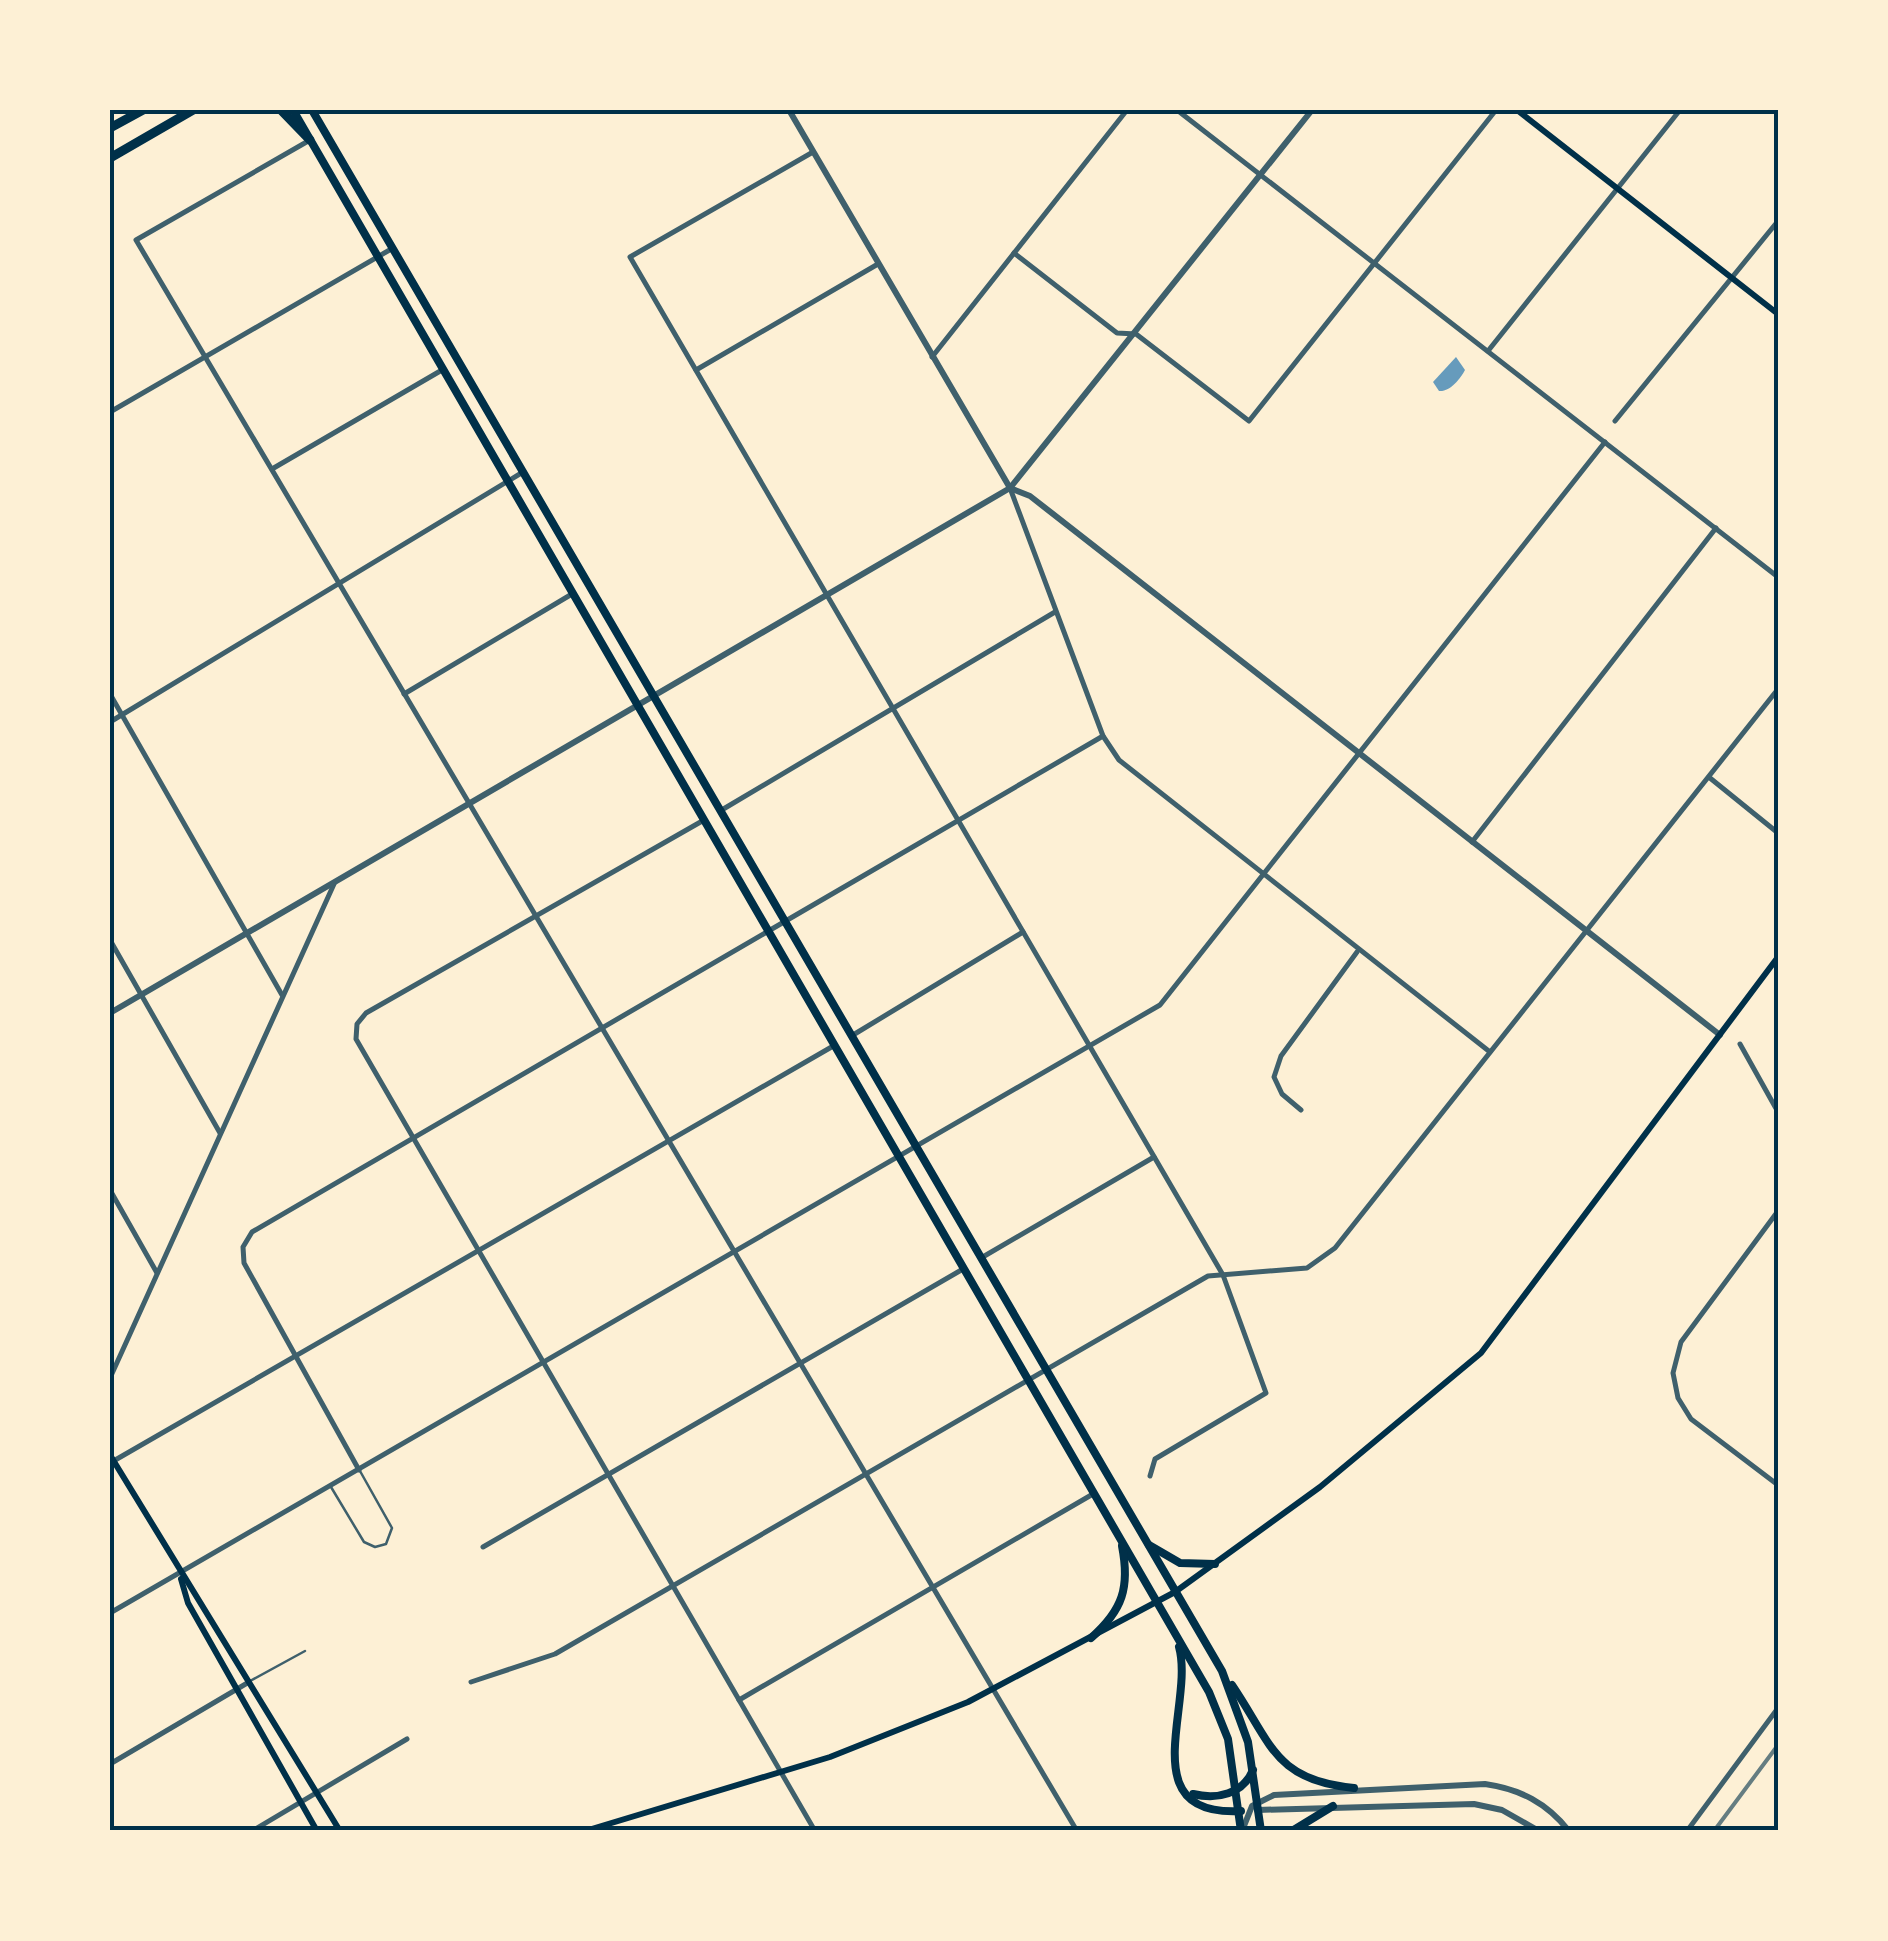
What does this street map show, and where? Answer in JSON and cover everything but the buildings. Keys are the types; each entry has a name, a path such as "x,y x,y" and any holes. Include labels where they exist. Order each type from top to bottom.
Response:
{"highway":[{"path":"110,128 143,110"},
{"path":"110,158 193,110"},
{"path":"281,110 310,140"}],"main road":[{"path":"293,110 1171,1625 1222,1721 1245,1811 1242,1831"},
{"path":"312,110 1222,1671 1290,1770 1320,1784 1354,1788"},
{"path":"1517,110 1778,314"},
{"path":"584,1831 871,1742 994,1690 1157,1602 1215,1564 1331,1479 1482,1353 1778,957"},
{"path":"111,1460 179,1574 198,1595 340,1831"},
{"path":"1091,1638 1114,1616 1126,1591 1120,1537"},
{"path":"1144,1541 1180,1563 1215,1564"},
{"path":"179,1574 188,1603 317,1831"},
{"path":"1171,1625 1184,1674 1172,1763 1185,1790 1210,1809 1245,1811"},
{"path":"1222,1671 1254,1769 1261,1831"},
{"path":"1185,1790 1207,1796 1238,1789 1254,1769"},
{"path":"1292,1831 1333,1806"}],"street":[{"path":"788,110 1010,488 1103,736 1130,771 1357,952 1490,1052"},
{"path":"932,357 1128,110"},
{"path":"1177,110 1778,577"},
{"path":"110,1013 1010,488 1312,110"},
{"path":"1014,253 1117,332 1136,334 1249,420 1496,110"},
{"path":"1488,351 1680,110"},
{"path":"310,140 136,240 1078,1831"},
{"path":"813,152 630,257 1223,1275 1266,1393 1155,1459 1150,1476"},
{"path":"1615,421 1778,221"},
{"path":"110,412 393,248"},
{"path":"696,370 878,264"},
{"path":"272,469 442,370"},
{"path":"110,1613 1160,1005 1605,442"},
{"path":"110,722 523,472"},
{"path":"1010,488 1030,496 1720,1035"},
{"path":"1472,842 1716,528"},
{"path":"404,694 572,594"},
{"path":"720,811 1056,612"},
{"path":"471,1682 546,1658 1208,1276 1307,1268 1334,1248 1778,689"},
{"path":"110,694 283,996"},
{"path":"360,1470 244,1263 243,1248 252,1232 1103,736"},
{"path":"1710,778 1778,833"},
{"path":"704,820 366,1014 355,1031 477,1250 814,1831"},
{"path":"110,1378 334,884"},
{"path":"854,1035 1023,932"},
{"path":"110,940 221,1133"},
{"path":"1301,1110 1282,1094 1274,1077 1281,1056 1357,952"},
{"path":"1740,1044 1778,1112"},
{"path":"111,1460 834,1045"},
{"path":"982,1258 1154,1157"},
{"path":"110,1190 158,1273"},
{"path":"1778,1211 1681,1342 1673,1373 1678,1398 1692,1419 1778,1485"},
{"path":"483,1548 963,1269"},
{"path":"739,1700 1094,1494"},
{"path":"110,1764 249,1682"},
{"path":"1686,1831 1778,1708"},
{"path":"252,1831 407,1739"},
{"path":"1245,1811 1274,1794 1354,1788 1498,1786 1538,1802 1570,1831"},
{"path":"1259,1805 1481,1805 1502,1810 1539,1831"}],"lane":[{"path":"331,1486 364,1542 375,1548 386,1544 392,1528 360,1470"},
{"path":"249,1682 305,1651"}],"water":[{"path":"1456,357 1465,370 1451,387 1439,391 1433,382"}],"railway":[{"path":"1714,1831 1778,1745"}]}
